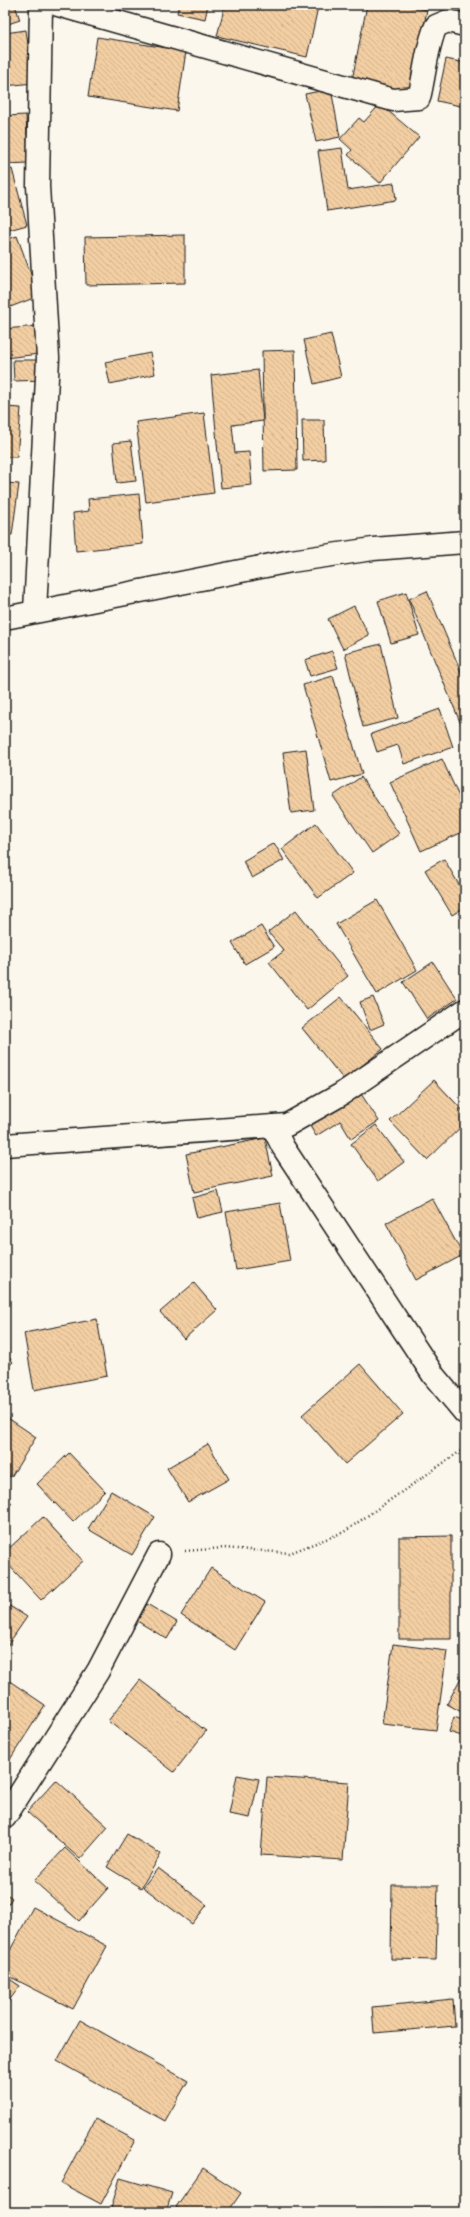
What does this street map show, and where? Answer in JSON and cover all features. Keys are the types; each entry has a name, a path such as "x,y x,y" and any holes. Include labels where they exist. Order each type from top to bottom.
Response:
{"street":[{"path":"35,611 48,358 38,186 41,5"},
{"path":"58,5 393,100 419,98 430,41 436,26 448,21 465,25"},
{"path":"5,618 291,561 373,549 465,542"},
{"path":"5,1145 287,1125 310,1114 407,1051 465,1010"},
{"path":"273,1127 283,1147 434,1376 465,1413"},
{"path":"5,1817 98,1671 159,1554"}],"path":[{"path":"159,1554 224,1548 290,1553 344,1532 465,1448"}],"building":[{"path":"5,5 15,5 20,20 5,25"},
{"path":"179,5 208,5 205,19 177,13"},
{"path":"225,5 308,5 318,7 307,57 217,36"},
{"path":"367,5 402,5 427,10 410,96 351,85"},
{"path":"26,30 33,83 5,86 5,33"},
{"path":"97,37 186,51 177,111 88,97"},
{"path":"446,59 465,63 465,107 437,101"},
{"path":"331,89 340,137 316,142 305,94"},
{"path":"380,104 419,137 380,183 348,155 352,150 340,139 359,118 364,122"},
{"path":"26,115 28,163 5,164 5,116"},
{"path":"342,148 348,190 394,183 396,200 327,211 318,151"},
{"path":"12,169 27,225 5,231 5,171"},
{"path":"185,235 185,283 86,285 85,237"},
{"path":"17,236 39,296 5,309 5,240"},
{"path":"37,326 39,354 5,358 5,329"},
{"path":"331,334 341,377 314,384 304,340"},
{"path":"295,350 297,470 264,471 262,351"},
{"path":"150,353 155,374 110,384 105,362"},
{"path":"13,360 43,360 44,380 14,381"},
{"path":"258,370 263,421 232,425 235,453 249,452 252,485 221,488 211,375"},
{"path":"5,407 21,408 17,457 5,457"},
{"path":"204,413 214,493 146,502 136,422"},
{"path":"302,420 324,420 325,460 303,461"},
{"path":"131,441 136,481 117,483 113,443"},
{"path":"5,483 19,484 12,535 5,534"},
{"path":"139,494 143,544 76,551 73,513 89,511 88,499"},
{"path":"427,591 465,681 465,734 409,599"},
{"path":"406,592 419,635 391,643 378,601"},
{"path":"354,606 369,635 343,649 328,619"},
{"path":"381,644 398,718 363,727 345,653"},
{"path":"332,651 338,668 310,676 305,660"},
{"path":"333,676 362,774 331,782 303,685"},
{"path":"440,709 453,747 404,764 398,745 377,752 371,734"},
{"path":"306,749 314,810 291,813 283,752"},
{"path":"442,759 465,810 465,831 421,851 390,782"},
{"path":"361,777 399,834 372,853 333,796"},
{"path":"316,823 353,873 318,898 282,849"},
{"path":"274,843 284,860 252,878 243,861"},
{"path":"444,859 465,895 465,907 452,915 425,870"},
{"path":"377,900 417,970 377,994 336,924"},
{"path":"296,910 348,976 307,1010 269,962 284,951 268,932"},
{"path":"261,926 274,947 245,964 232,943"},
{"path":"433,962 457,999 427,1019 403,982"},
{"path":"341,997 383,1049 344,1080 302,1028"},
{"path":"373,997 384,1024 370,1030 360,1002"},
{"path":"434,1080 465,1113 465,1123 427,1160 390,1121"},
{"path":"359,1091 379,1121 351,1139 340,1121 316,1136 308,1123"},
{"path":"376,1125 404,1162 378,1181 351,1144"},
{"path":"265,1138 273,1176 194,1192 186,1154"},
{"path":"218,1191 223,1212 197,1218 192,1198"},
{"path":"432,1198 463,1255 416,1280 386,1223"},
{"path":"280,1203 290,1261 236,1270 226,1212"},
{"path":"194,1283 217,1310 184,1339 160,1312"},
{"path":"97,1319 107,1376 34,1390 24,1333"},
{"path":"5,1353 13,1362 5,1370"},
{"path":"360,1364 403,1414 345,1464 302,1415"},
{"path":"5,1416 36,1437 11,1477 5,1473"},
{"path":"208,1444 229,1479 188,1502 167,1468"},
{"path":"69,1453 105,1491 73,1522 37,1484"},
{"path":"111,1491 155,1517 132,1555 88,1529"},
{"path":"5,1497 12,1503 5,1511"},
{"path":"43,1517 83,1561 41,1600 5,1561 5,1552"},
{"path":"451,1536 451,1639 399,1639 399,1537"},
{"path":"211,1568 265,1602 235,1650 181,1615"},
{"path":"5,1603 27,1617 5,1649"},
{"path":"147,1604 177,1622 167,1639 137,1621"},
{"path":"393,1644 447,1651 436,1730 382,1724"},
{"path":"465,1670 465,1714 447,1704"},
{"path":"5,1678 45,1705 9,1761 5,1758"},
{"path":"140,1680 206,1731 174,1772 108,1721"},
{"path":"454,1717 465,1721 465,1737 449,1732"},
{"path":"237,1775 259,1779 250,1818 229,1814"},
{"path":"267,1777 349,1782 343,1860 261,1855"},
{"path":"56,1780 108,1827 80,1859 27,1812"},
{"path":"127,1834 161,1854 141,1888 107,1867"},
{"path":"65,1848 108,1888 79,1921 34,1881"},
{"path":"158,1868 207,1905 192,1924 143,1887"},
{"path":"392,1885 438,1885 436,1960 391,1959"},
{"path":"5,1893 12,1898 5,1909"},
{"path":"33,1907 107,1946 73,2009 5,1974 5,1960"},
{"path":"5,1976 20,1986 5,2006"},
{"path":"453,1999 455,2026 374,2033 372,2007"},
{"path":"80,2020 188,2081 165,2121 57,2061"},
{"path":"95,2119 135,2140 101,2204 61,2183"},
{"path":"203,2168 241,2193 228,2212 183,2212 176,2207"},
{"path":"120,2178 172,2193 166,2212 110,2212"},
{"path":"372,2208 465,2209 465,2212 372,2212"}]}
